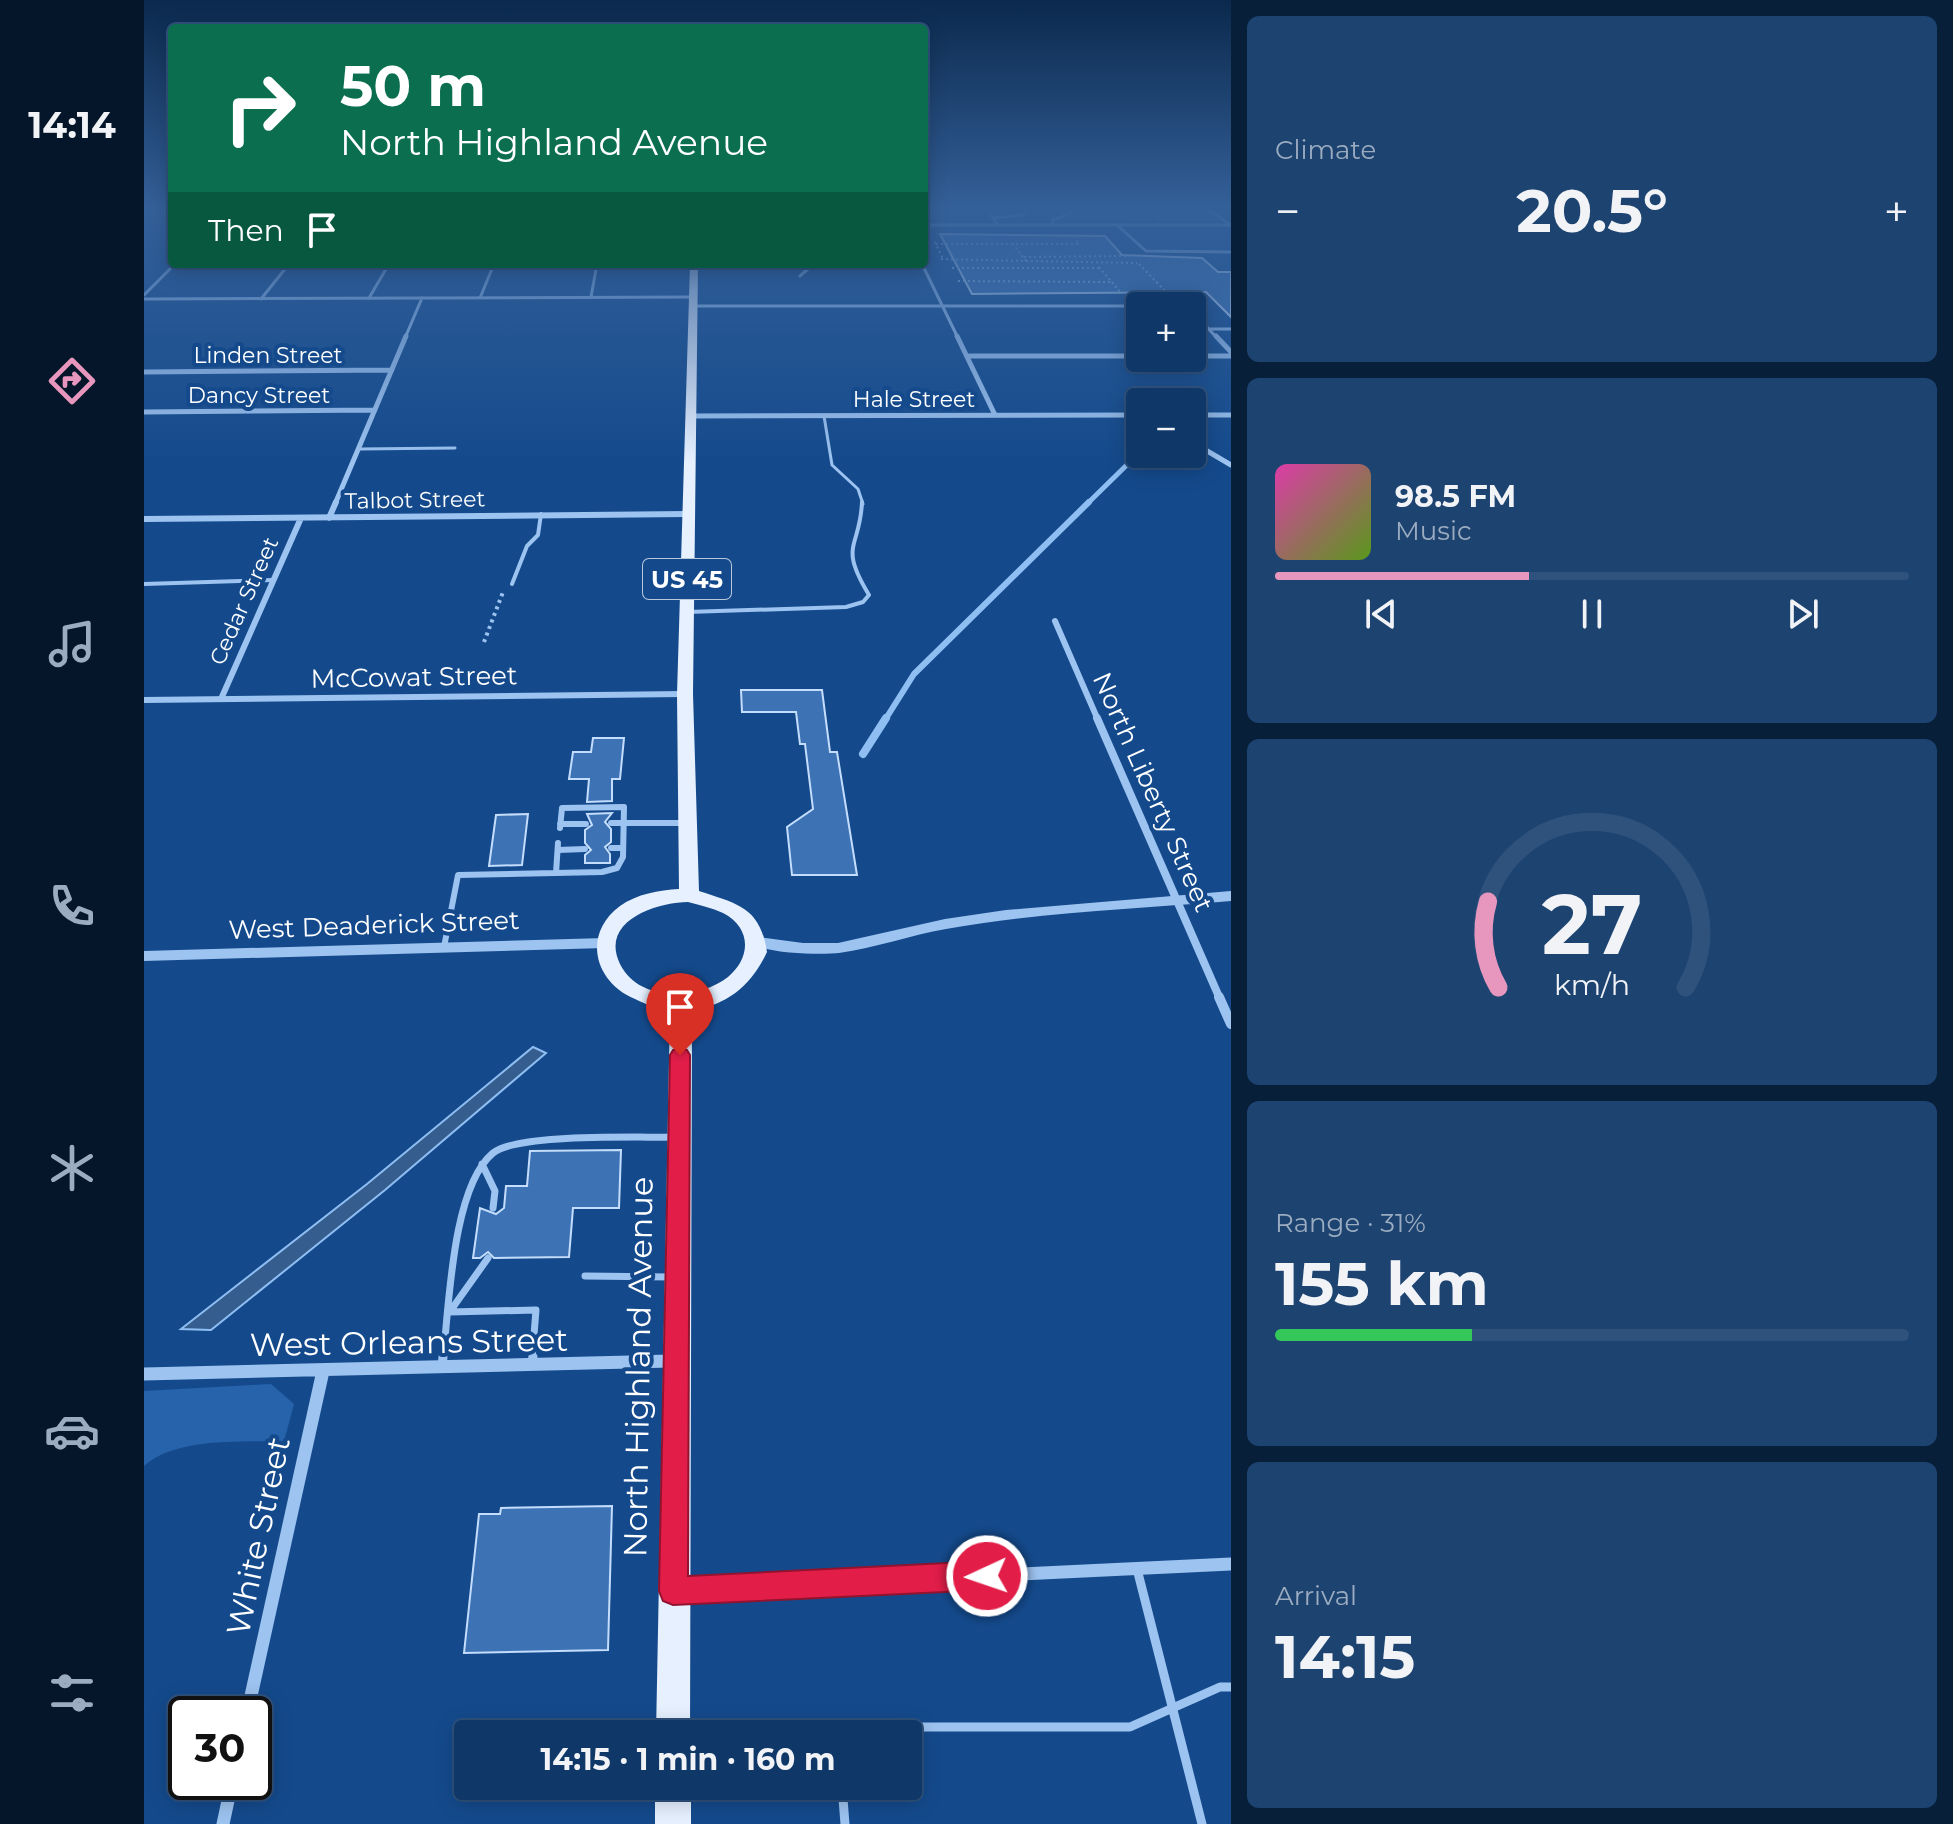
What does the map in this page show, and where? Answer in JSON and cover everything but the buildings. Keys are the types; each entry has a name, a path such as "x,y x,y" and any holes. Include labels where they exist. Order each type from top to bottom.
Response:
{"main road":[{"name":"US 45","path":"689,895 685,694 692,293"},
{"path":"689,895 714,899 735,909 750,924 758,942 757,959 747,976 730,990 707,999 681,1002 655,999 633,990 616,976 607,960 605,943 612,926 634,907 666,896 689,895"},
{"name":"North Highland Avenue","path":"673,1720 681,1002"},
{"path":"673,1800 673,1824"}],"street":[{"path":"261,299 266,293"},
{"path":"480,298 482,293"},
{"path":"936,293 995,415"},
{"path":"144,297 591,297 942,305 1126,303"},
{"path":"329,518 422,298"},
{"path":"1206,326 1231,354"},
{"path":"1209,329 1231,329"},
{"path":"1206,355 1231,354"},
{"path":"967,356 1126,356"},
{"name":"Linden Street","path":"144,372 392,370"},
{"name":"Dancy Street","path":"144,412 375,410"},
{"name":"Hale Street","path":"689,416 1126,415"},
{"path":"1206,415 1231,415"},
{"path":"1206,450 1231,465"},
{"name":"Talbot Street","path":"144,519 687,514"},
{"name":"Cedar Street","path":"221,699 301,518"},
{"name":"North Liberty Street","path":"1055,621 1231,1024"},
{"name":"McCowat Street","path":"144,700 685,694"},
{"path":"758,942 803,948 838,948 945,924 1006,915 1231,896"},
{"name":"West Deaderick Street","path":"144,956 605,943"},
{"name":"West Orleans Street","path":"144,1374 676,1361"},
{"name":"White Street","path":"251,1696 323,1371"},
{"path":"673,1591 1231,1564"},
{"path":"223,1824 228,1800"}],"lane":[{"path":"369,298 372,293"},
{"path":"687,612 846,607 863,602 869,595 858,577 850,550 863,505 858,489 832,465 824,416"},
{"path":"358,449 455,448"},
{"path":"512,584 527,546 538,535 541,514"},
{"path":"144,584 274,580"},
{"path":"444,947 458,875 602,872 617,868 623,857 624,807 562,808 560,826 586,824"},
{"path":"611,823 688,823"},
{"path":"556,873 558,846 585,849"},
{"path":"611,848 623,848"},
{"path":"442,1367 460,1223 469,1186 482,1164 494,1152 529,1141 679,1137"},
{"path":"482,1164 495,1191 493,1208"},
{"path":"450,1312 488,1258"},
{"path":"585,1276 678,1277"},
{"path":"450,1312 536,1310 532,1365"},
{"path":"1137,1569 1202,1824"},
{"path":"922,1727 1130,1727 1220,1687 1231,1687"},
{"path":"843,1800 845,1824"}],"path":[{"path":"484,642 502,593 512,584"}],"shaded area":[{"path":"533,1047 546,1053 385,1190 211,1330 181,1329 367,1184"},
{"path":"271,1384 294,1404 284,1441 191,1446 173,1450 144,1466 144,1391"}],"waterway":[{"path":"1087,504 1126,466"},
{"path":"885,720 914,674 1089,502"},
{"path":"863,754 886,718"}],"route":[{"path":"680,1055 673,1591 987,1576"}]}
